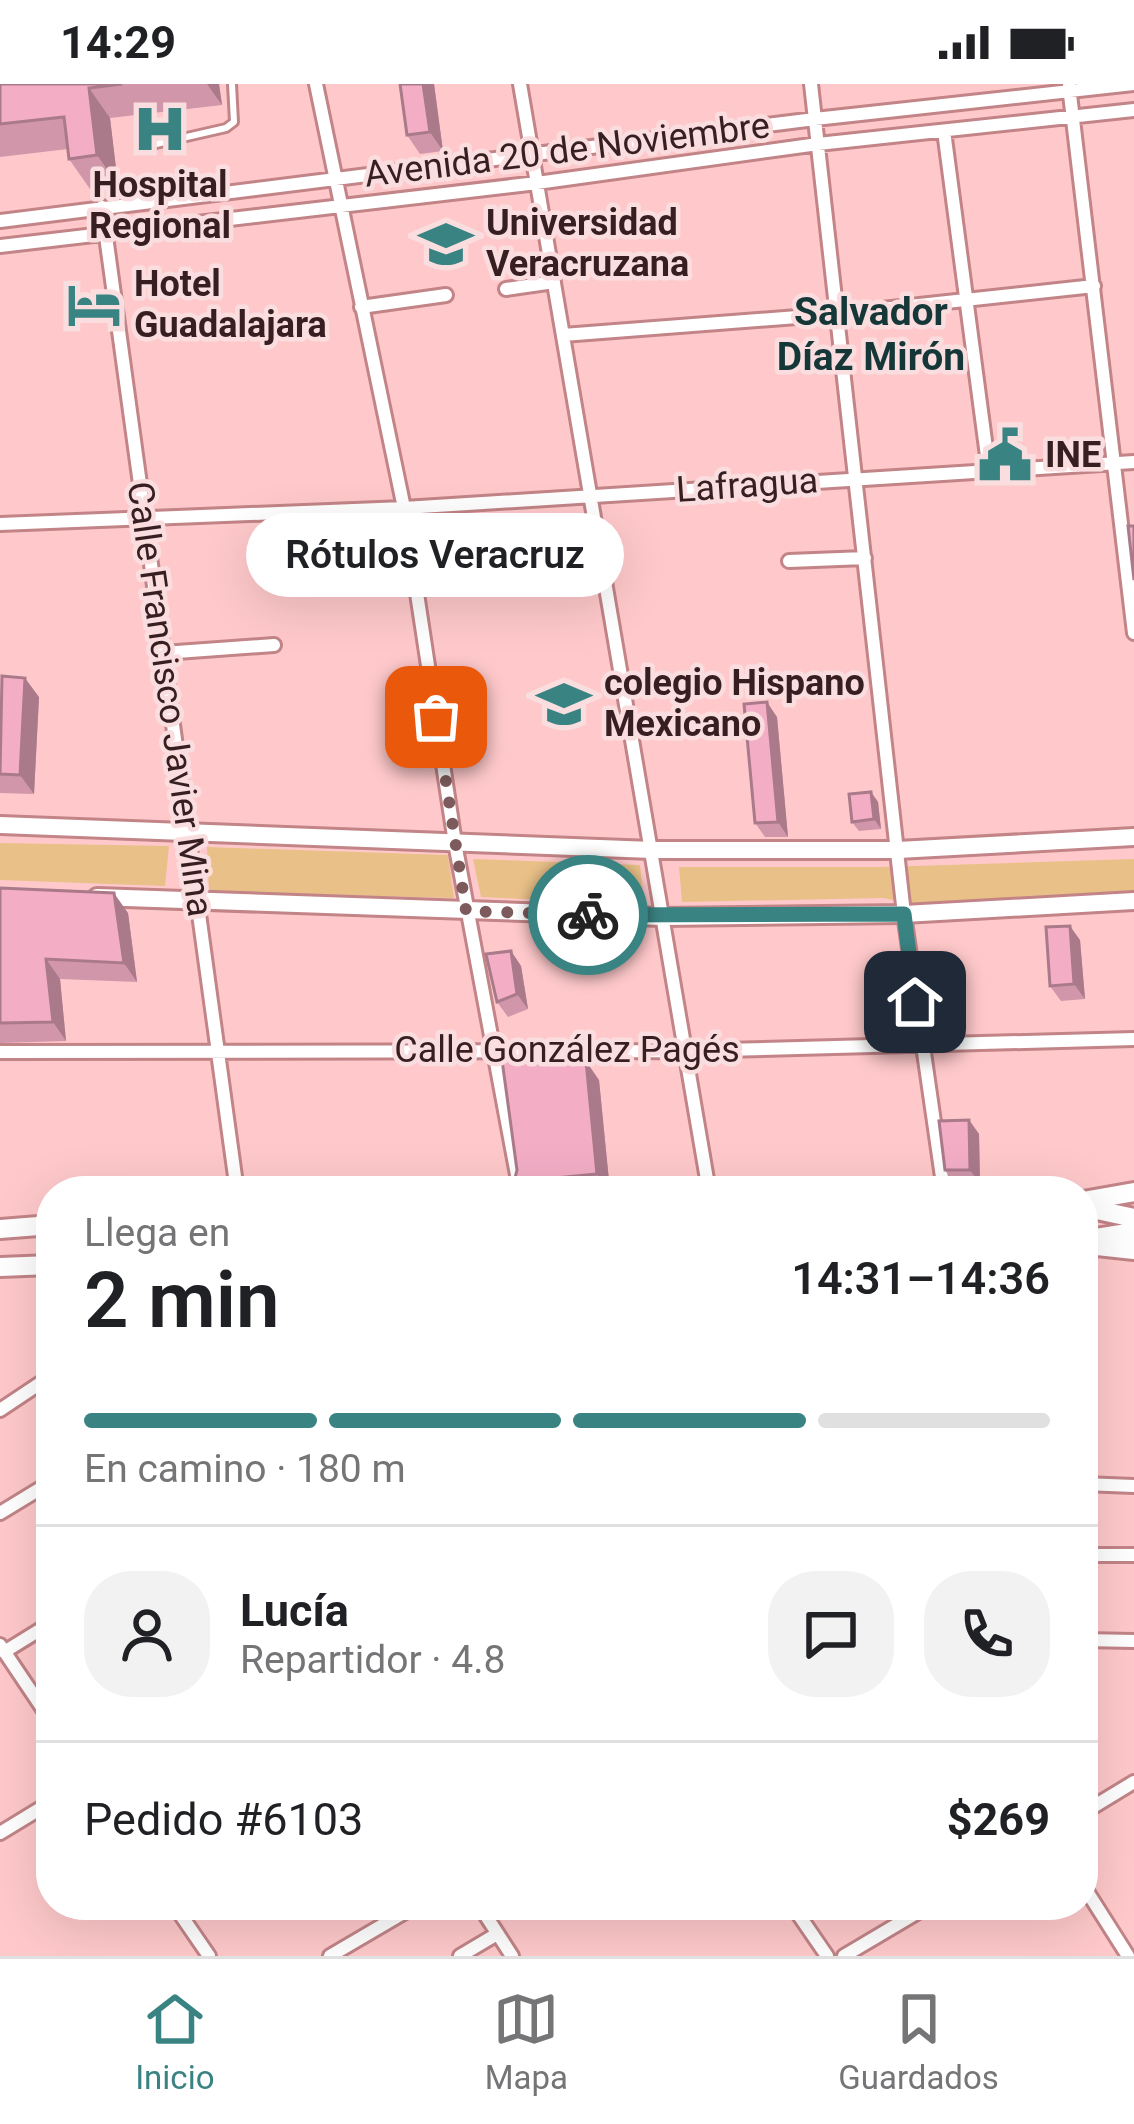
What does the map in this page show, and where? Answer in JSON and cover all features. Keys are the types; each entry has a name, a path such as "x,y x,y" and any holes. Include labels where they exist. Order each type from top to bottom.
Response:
{"main road":[{"path":"0,825 652,850 898,850 1134,838"},
{"path":"88,897 663,917 904,914 1134,902"},
{"path":"1098,1200 1134,1192"},
{"path":"1098,1208 1134,1218"},
{"path":"0,1229 36,1226"},
{"path":"1098,1239 1134,1232"},
{"path":"1098,1244 1134,1250"},
{"path":"0,1267 36,1265"}],"street":[{"path":"316,84 404,508 454,843 517,1176"},
{"path":"520,84 706,1176"},
{"path":"811,84 904,914 942,1176"},
{"name":"Avenida 20 de Noviembre","path":"0,221 1069,87 1134,84"},
{"path":"1069,87 1134,633"},
{"name":"Avenida 20 de Noviembre","path":"0,246 537,183 818,144 1134,110"},
{"path":"944,131 988,471"},
{"name":"Calle Francisco Javier Mina","path":"102,207 235,1176"},
{"path":"506,290 554,281"},
{"path":"563,335 836,314 1094,286"},
{"path":"361,307 446,295"},
{"name":"Lafragua","path":"0,524 404,508 1134,462"},
{"path":"789,561 865,559"},
{"path":"164,653 274,645"},
{"name":"Calle González Pagés","path":"0,1052 685,1051 1134,1039"},
{"path":"2,1404 36,1385"},
{"path":"1098,1485 1134,1486"},
{"path":"0,1513 36,1491"},
{"path":"1098,1555 1134,1555"},
{"path":"36,1631 2,1649 36,1699"},
{"path":"1098,1640 1134,1641"},
{"path":"1098,1804 1134,1782"},
{"path":"0,1833 36,1811"},
{"path":"1098,1909 1128,1956"},
{"path":"184,1920 209,1956"},
{"path":"330,1956 391,1920"},
{"path":"488,1920 512,1956"},
{"path":"802,1920 826,1956"},
{"path":"844,1956 905,1920"},
{"path":"460,1956 497,1934"}],"lane":[{"path":"155,144 226,128 234,122 232,84"}],"shaded area":[{"path":"0,843 169,846 165,886 0,880"},
{"path":"207,847 448,855 454,898 209,892"},
{"path":"473,859 640,865 644,905 481,897"},
{"path":"1134,859 1134,891 914,904 883,898 682,902 679,867 881,867"}],"building":[{"path":"0,84 122,84 89,88 97,155 69,159 64,117 0,124"},
{"path":"400,84 423,84 430,132 407,135"},
{"path":"1128,526 1134,526 1134,580"},
{"path":"2,676 25,678 20,775 0,774"},
{"path":"767,702 778,822 755,823 744,704"},
{"path":"871,792 874,819 852,822 849,794"},
{"path":"0,888 114,893 124,963 46,959 53,1022 0,1023"},
{"path":"1070,926 1074,984 1050,986 1046,927"},
{"path":"511,951 517,994 497,1002 486,954"},
{"path":"548,1055 549,1064 586,1061 597,1174 516,1176 502,1060"},
{"path":"969,1120 970,1170 945,1170 939,1121"}],"way so far":[{"path":"436,717 466,911 588,915"}],"place":[{"name":"Hospital Regional","path":"160,129"},
{"name":"Universidad Veracruzana","path":"446,244"},
{"name":"Hotel Guadalajara","path":"94,305"},
{"name":"INE","path":"1005,455"},
{"name":"colegio Hispano Mexicano","path":"564,704"},
{"name":"Rótulos Veracruz","path":"436,717"}],"district":[{"name":"Salvador Díaz Mirón","path":"871,334"}],"route":[{"path":"588,915 904,914 915,1002"}]}
